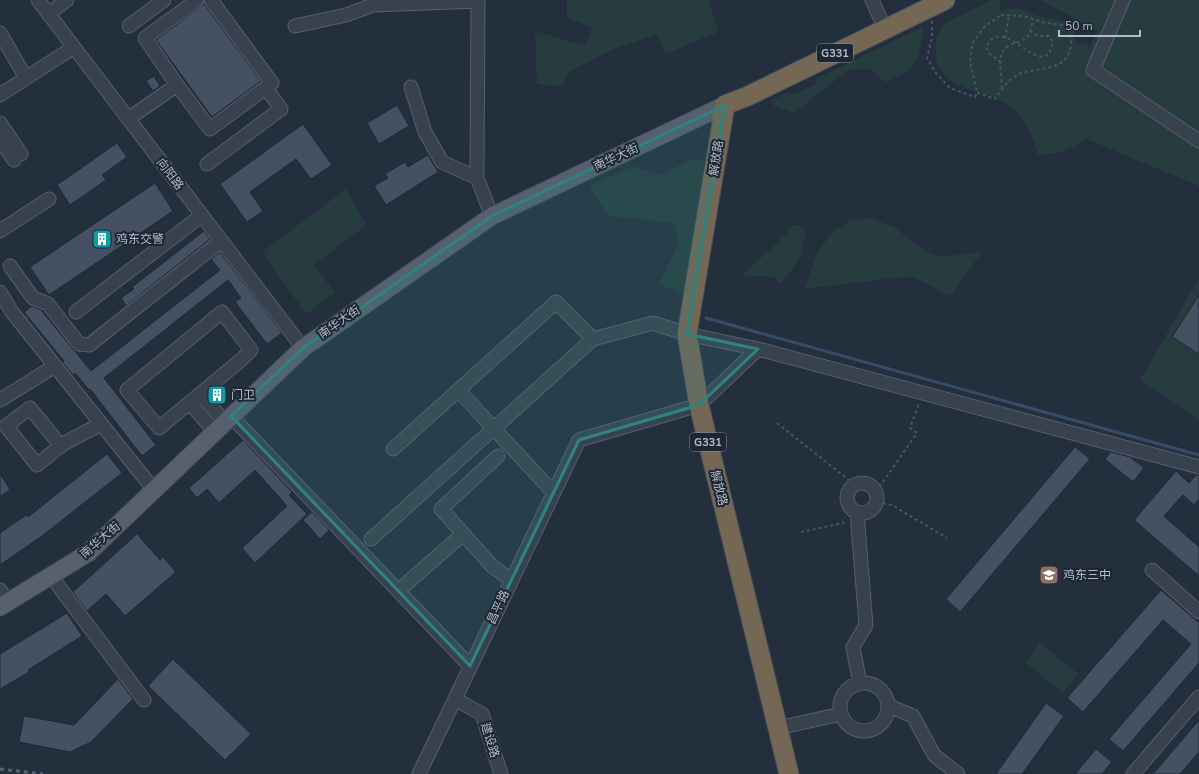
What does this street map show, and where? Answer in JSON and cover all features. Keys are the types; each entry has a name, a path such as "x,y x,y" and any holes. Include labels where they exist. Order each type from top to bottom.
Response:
{"highway":[{"name":"南华大街","path":"725,105 742,89 926,4 945,0"},
{"name":"解放路","path":"725,105 688,334 699,406 789,774"}],"main road":[{"name":"南华大街","path":"3,600 50,576 88,553 303,348 492,216 725,105"}],"street":[{"name":"向阳路","path":"38,0 303,348"},
{"path":"48,14 67,0"},
{"path":"129,26 164,0"},
{"path":"197,0 146,38 177,85 210,129 272,83 211,0"},
{"path":"295,26 346,15 373,5 478,0 477,178 492,216"},
{"path":"872,0 883,24"},
{"path":"1123,0 1093,70 1199,140"},
{"path":"0,33 26,78"},
{"path":"0,95 74,47"},
{"path":"128,119 177,85"},
{"path":"411,87 425,132 442,162 477,178"},
{"path":"207,164 281,109 266,88"},
{"path":"0,123 17,157 0,140"},
{"path":"0,231 49,199"},
{"path":"76,312 202,215"},
{"path":"10,266 32,298 48,304 80,344 89,344 221,241"},
{"path":"0,292 12,312 154,490"},
{"path":"393,449 556,302 593,338"},
{"path":"222,312 251,350 195,398 159,428 127,390 222,312"},
{"path":"371,539 593,338 653,323 688,334 758,349 1199,467"},
{"path":"699,406 758,349"},
{"path":"0,400 55,366"},
{"path":"458,390 553,492"},
{"path":"195,398 224,423 470,666"},
{"name":"昌平路","path":"419,774 579,440 699,406"},
{"path":"61,446 101,424"},
{"path":"498,456 441,509 492,566 511,580"},
{"path":"860,483 869,485 876,497 871,510 867,513 855,511 849,506 847,497 851,488 855,485 860,483"},
{"path":"855,511 866,624 853,647 860,684"},
{"path":"406,584 463,534"},
{"path":"1152,570 1199,612"},
{"path":"50,576 144,700"},
{"path":"860,684 876,686 887,698 889,706 888,714 879,727 864,732 850,727 844,721 840,706 842,698 849,689 860,684"},
{"name":"建设路","path":"455,699 482,714 501,774"},
{"path":"1133,774 1198,699"},
{"path":"889,706 913,716 934,755 958,774"},
{"path":"778,728 841,714"}],"path":[{"path":"926,4 933,22 932,37 927,58 936,73 950,88 975,97 977,93"},
{"path":"1000,15 1009,15 1024,16 1042,22 1069,26 1071,45 1068,55 1056,66 1017,75 1002,89 995,99 977,93 970,62 973,42 986,25 1000,15"},
{"path":"1005,38 1009,15"},
{"path":"1002,89 1001,57 1006,48 1011,44 1025,39 1030,31 1033,19"},
{"path":"1001,62 990,54 986,47 992,39 1001,37 1005,38 1015,42 1031,54 1039,57 1049,52 1053,42 1049,36 1038,36 1030,31"},
{"path":"922,393 910,428 917,434 876,497 947,538"},
{"path":"777,423 855,485"},
{"path":"801,532 843,523 855,511"}],"highlighted area":[{"path":"725,105 687,334 758,349 699,405 579,440 470,666 231,416 303,348 492,216"}],"green space":[{"path":"567,0 709,0 718,32 665,54 657,34 611,50 569,72 562,86 537,84 535,31 585,46 593,28 567,18"},
{"path":"992,0 1000,0 1000,11 1017,8 1038,16 1074,23 1076,43 1087,44 1089,51 1097,31 1041,0 1199,0 1199,186 1089,140 1086,137 1070,148 1051,154 1038,155 1026,125 1014,110 995,98 963,87 945,75 938,66 936,59 936,44 941,29 946,23"},
{"path":"923,27 916,61 911,67 897,77 887,82 881,79 870,69 852,69 843,74 794,113 774,106 772,100 787,93 794,94 815,85 817,78"},
{"path":"696,158 714,165 684,295 659,284 679,243 674,223 608,216 589,185 634,166 658,175"},
{"path":"346,189 366,225 314,265 335,293 306,314 262,252"},
{"path":"869,218 894,227 925,251 940,257 982,252 950,296 913,277 805,289 817,253 833,231 849,221"},
{"path":"794,225 798,225 806,230 801,254 781,284 773,277 741,275 769,251"},
{"path":"1199,278 1199,419 1140,380"},
{"path":"1040,643 1078,674 1063,693 1025,662"}],"building":[{"path":"204,4 261,81 212,117 156,40"},
{"path":"154,76 160,86 153,91 146,81"},
{"path":"397,105 409,126 379,144 367,123"},
{"path":"303,124 332,165 311,179 296,159 250,192 263,211 247,222 220,184"},
{"path":"117,143 127,157 102,175 106,180 70,205 57,185"},
{"path":"428,155 438,172 386,205 374,186 388,178 385,174 405,162 408,167"},
{"name":"鸡东交警","path":"155,183 173,211 49,295 30,267"},
{"path":"204,231 210,239 126,306 121,298 134,289 132,287"},
{"path":"220,252 282,333 267,344 235,302 241,298 228,280 104,378 156,445 142,456 90,389 89,390 75,373 73,375 62,362 64,361 24,312 32,306 41,310 91,371 220,270 211,259"},
{"path":"1199,295 1199,354 1172,337"},
{"path":"243,440 292,492 289,495 307,514 255,563 242,548 287,506 255,470 219,503 207,489 197,498 189,488"},
{"path":"1075,447 1090,459 960,612 946,599"},
{"path":"1111,452 1130,457 1144,468 1133,482 1105,459"},
{"path":"107,454 122,473 42,536 0,565 0,533 26,515 28,517"},
{"path":"1176,471 1189,483 1196,475 1199,475 1199,499 1194,505 1183,495 1164,516 1199,547 1199,576 1134,520"},
{"path":"0,473 10,490 0,496"},
{"path":"312,512 329,530 320,539 303,520"},
{"path":"137,534 160,560 163,557 176,572 125,616 106,594 87,611 73,592"},
{"path":"1161,590 1199,623 1199,663 1123,751 1109,739 1191,644 1163,620 1083,712 1067,698"},
{"path":"67,613 82,636 28,670 29,672 0,689 0,654"},
{"path":"173,659 251,734 225,760 148,686"},
{"path":"118,679 133,699 91,742 70,752 19,742 24,716 74,725"},
{"path":"1046,703 1064,716 1022,774 996,774"},
{"path":"1199,720 1199,752 1180,774 1153,774"},
{"path":"1096,749 1112,762 1102,774 1075,774"}],"waterway":[{"path":"706,318 1199,455"}],"railway":[{"path":"0,769 43,774"}],"place":[{"name":"鸡东交警","path":"102,239"},
{"name":"门卫","path":"217,395"},
{"name":"鸡东三中","path":"1049,575"}]}
